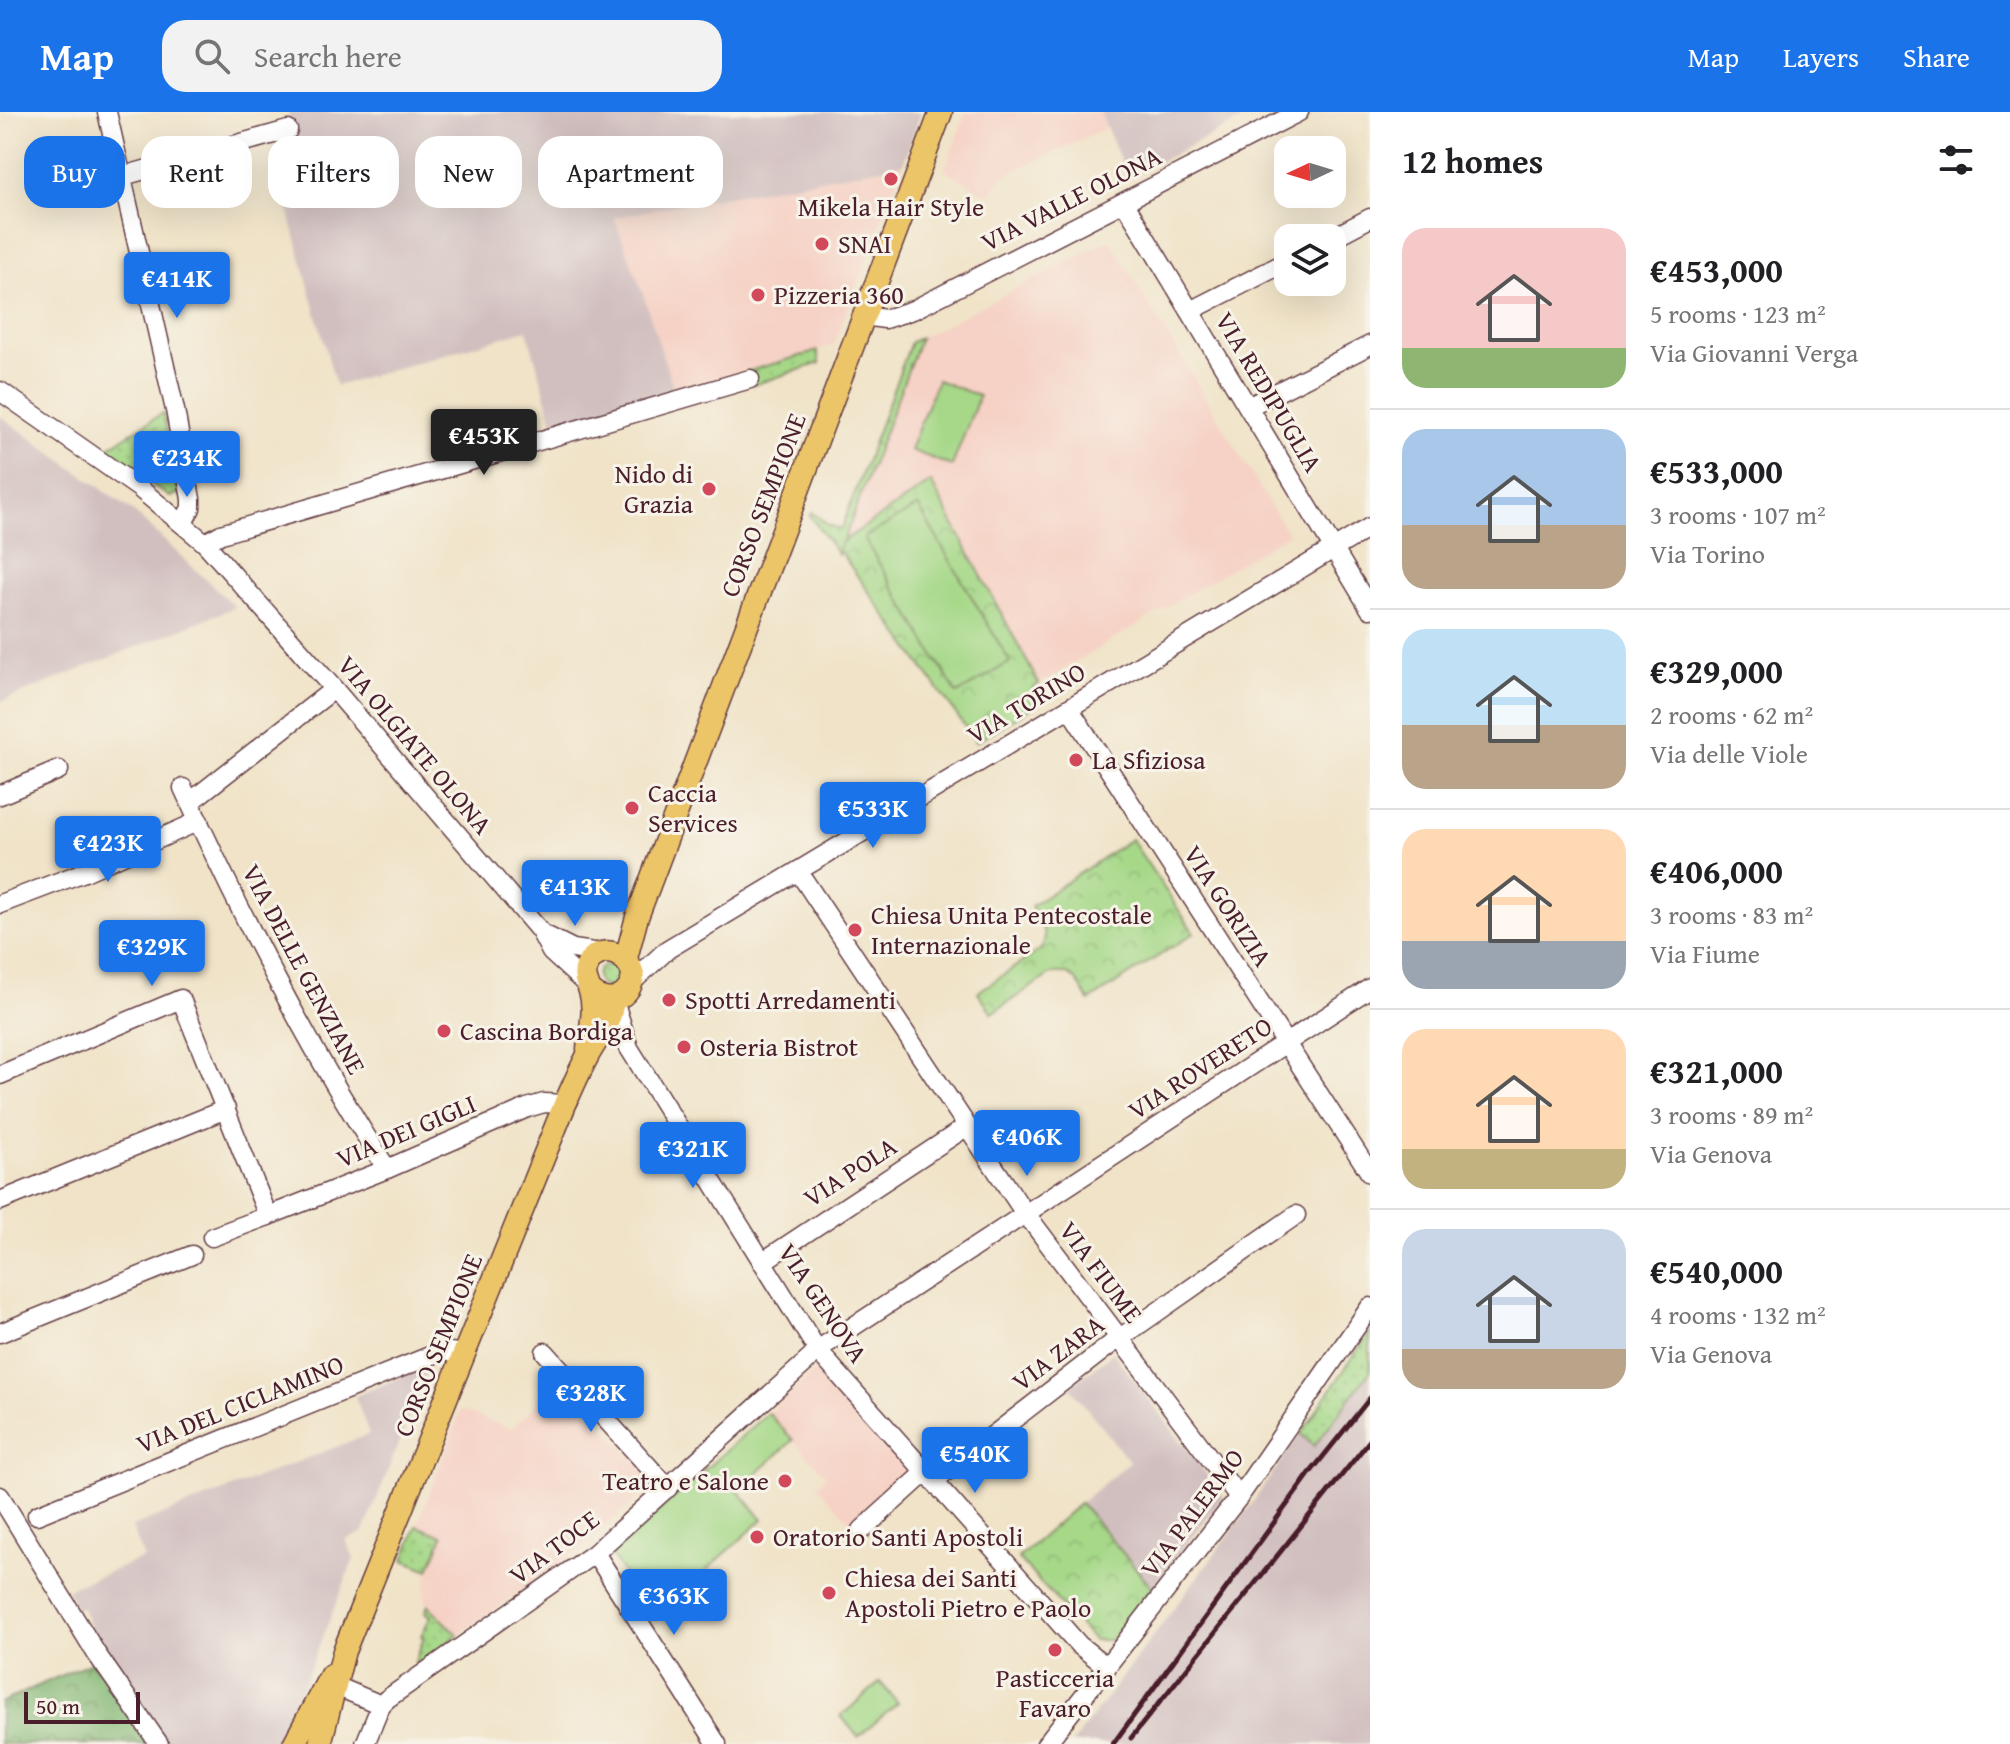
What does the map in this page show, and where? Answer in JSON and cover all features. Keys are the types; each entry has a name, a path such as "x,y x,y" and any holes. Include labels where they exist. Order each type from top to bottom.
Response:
{"main road":[{"name":"CORSO SEMPIONE","path":"294,1744 342,1657 565,1104 588,1054 610,1017 613,1000 626,993 618,961 941,112"},
{"name":"CORSO SEMPIONE","path":"588,1054 592,1012 587,965 618,961"},
{"path":"588,987 599,998 613,1000"},
{"name":"CORSO SEMPIONE","path":"320,1744 342,1657"},
{"path":"312,1744 334,1693"}],"street":[{"path":"107,112 113,136"},
{"name":"VIA VALLE OLONA","path":"864,316 882,320 904,314 1299,112"},
{"path":"125,175 288,130"},
{"path":"125,185 175,410 190,493 191,508 183,523"},
{"name":"VIA REDIPUGLIA","path":"1124,202 1370,609"},
{"path":"1346,231 1370,218"},
{"path":"1190,311 1274,268"},
{"path":"1248,407 1370,345"},
{"path":"205,543 251,524 750,379"},
{"name":"VIA OLGIATE OLONA","path":"0,391 139,488 205,543 540,931 551,952 588,987"},
{"name":"VIA TORINO","path":"618,961 668,949 1370,527"},
{"name":"VIA DELLE GENZIANE","path":"334,689 187,795 280,989 387,1169"},
{"name":"VIA GORIZIA","path":"1069,708 1370,1173"},
{"path":"0,795 59,770"},
{"path":"0,904 87,871 199,821"},
{"name":"VIA FIUME","path":"798,871 1026,1214 1239,1497"},
{"name":"VIA OLGIATE OLONA","path":"540,931 573,949 618,961"},
{"name":"VIA ROVERETO","path":"818,1351 1370,988"},
{"path":"0,1075 181,999 268,1216"},
{"name":"VIA GENOVA","path":"613,1000 629,1048 818,1351 1079,1645 1107,1667"},
{"path":"588,1054 607,1044 629,1048"},
{"name":"VIA DEI GIGLI","path":"212,1237 387,1169 536,1104 565,1104"},
{"path":"0,1201 226,1109"},
{"name":"VIA POLA","path":"762,1262 966,1127"},
{"name":"VIA ZARA","path":"862,1530 1119,1339 1296,1215"},
{"path":"0,1333 192,1255"},
{"name":"VIA PALERMO","path":"1046,1744 1239,1497 1370,1307"},
{"name":"VIA DEL CICLAMINO","path":"37,1515 442,1351 464,1354"},
{"name":"VIA TOCE","path":"381,1705 595,1553 818,1351"},
{"path":"545,1352 668,1488"},
{"path":"0,1496 96,1653 159,1744"},
{"path":"0,1533 18,1524"},
{"path":"595,1553 714,1743"},
{"path":"334,1693 381,1705 365,1744"}],"shaded area":[{"path":"288,112 578,112 580,117 599,112 921,112 903,164 723,197 723,136 538,136 538,208 663,208 614,217 674,390 554,425 527,330 336,386 288,208 399,208 399,136 294,136"},
{"path":"966,112 1100,112 1106,128 1003,176 988,195 945,170"},
{"path":"1100,112 1256,112 1128,178"},
{"path":"903,164 834,345 674,390 643,294 613,217 662,208 723,208 723,197"},
{"path":"1110,240 1288,534 1039,684 1027,664 839,550 920,338"},
{"path":"0,416 135,513 235,607 0,702"},
{"path":"1370,1332 1370,1744 1072,1744 1246,1512"},
{"path":"1113,1353 1224,1497 1152,1587 1080,1503 1130,1462 1070,1387"},
{"path":"424,1368 427,1370 364,1532 346,1540 354,1559 279,1744 166,1744 105,1656 98,1639 94,1640 82,1607 75,1609 67,1589 144,1558 132,1527 369,1434 355,1396"},
{"path":"816,1370 911,1474 855,1527 817,1486 826,1476 768,1413"},
{"path":"562,1381 650,1477 649,1487 587,1544 458,1635 425,1601 426,1579 443,1537 417,1526 461,1410 511,1429"}],"green space":[{"path":"920,338 838,555 810,516 812,512 828,525 841,530 911,342"},
{"path":"817,351 820,363 753,385 749,371"},
{"path":"937,380 979,396 952,466 910,450"},
{"path":"163,413 180,493 170,497 104,450"},
{"path":"931,482 1039,684 1033,688 1041,702 976,742 839,550 842,542"},
{"path":"918,506 1010,662 957,694 864,538"},
{"path":"1131,839 1194,933 1089,1001 1070,975 1059,973 1051,974 992,1013 978,992 1040,950 1045,939 1043,928 1031,906"},
{"path":"604,965 612,965 619,976 612,987 604,987 597,980 597,972"},
{"path":"1370,1332 1370,1372 1314,1446 1301,1434"},
{"path":"768,1413 793,1440 738,1491 763,1519 653,1619 611,1554"},
{"path":"1080,1503 1152,1587 1112,1640 1093,1640 1018,1558"},
{"path":"417,1526 443,1536 429,1570 404,1560"},
{"path":"428,1605 458,1635 418,1664 415,1662 424,1637 421,1636 431,1616 425,1613"},
{"path":"93,1661 152,1744 0,1744 0,1703"},
{"path":"880,1682 898,1703 858,1737 841,1716"}],"railway":[{"path":"1113,1744 1310,1473 1370,1398"},
{"path":"1131,1738 1370,1440"}],"place":[{"name":"Mikela Hair Style","path":"891,179"},
{"name":"SNAI","path":"822,244"},
{"name":"Pizzeria 360","path":"758,295"},
{"name":"Nido di Grazia","path":"709,489"},
{"name":"La Sfiziosa","path":"1076,760"},
{"name":"Caccia Services","path":"632,808"},
{"name":"Chiesa Unita Pentecostale Internazionale","path":"855,930"},
{"name":"Spotti Arredamenti","path":"669,1000"},
{"name":"Cascina Bordiga","path":"444,1031"},
{"name":"Osteria Bistrot","path":"684,1047"},
{"name":"Teatro e Salone","path":"785,1481"},
{"name":"Oratorio Santi Apostoli","path":"757,1537"},
{"name":"Chiesa dei Santi Apostoli Pietro e Paolo","path":"829,1593"},
{"name":"Pasticceria Favaro","path":"1055,1650"}]}
